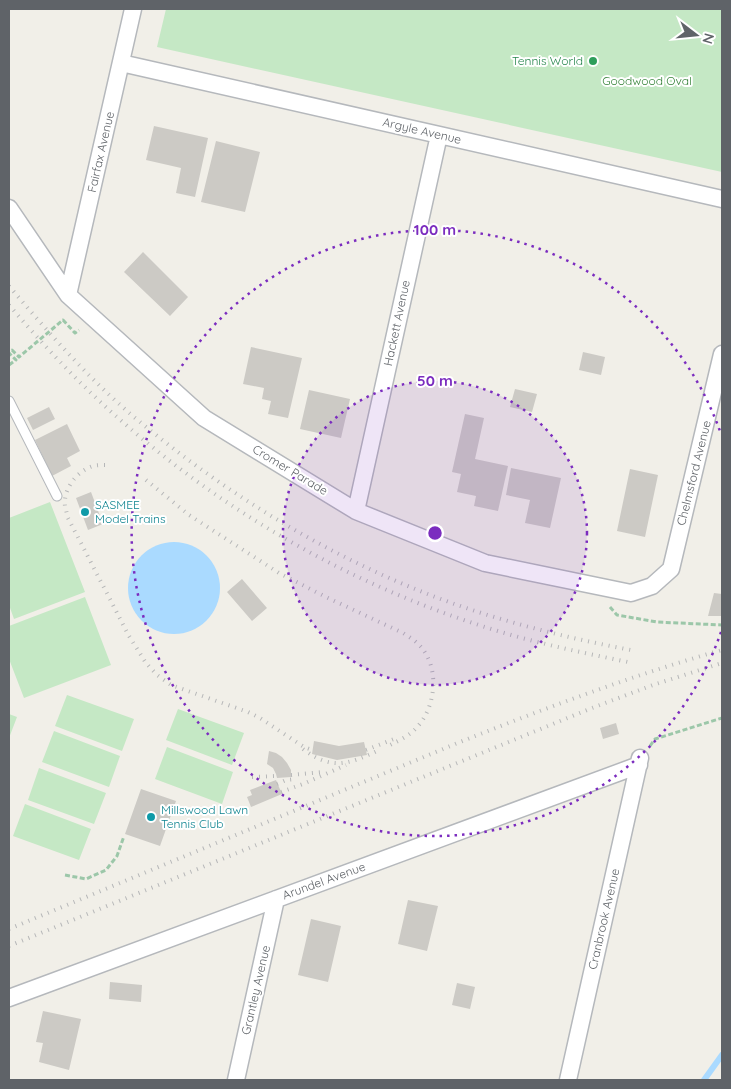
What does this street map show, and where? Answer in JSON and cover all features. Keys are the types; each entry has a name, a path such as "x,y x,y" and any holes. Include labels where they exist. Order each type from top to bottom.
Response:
{"street":[{"name":"Fairfax Avenue","path":"68,295 133,9"},
{"name":"Argyle Avenue","path":"121,63 722,199"},
{"name":"Hackett Avenue","path":"356,511 438,135"},
{"name":"Cromer Parade","path":"9,208 68,295 204,418 356,511 485,563 631,594 652,586"},
{"name":"Chelmsford Avenue","path":"652,586 671,569 722,354"},
{"name":"Arundel Avenue","path":"9,998 640,762"},
{"name":"Cranbrook Avenue","path":"568,1080 640,762"},
{"name":"Grantley Avenue","path":"236,1080 276,899"}],"lane":[{"path":"9,401 57,496"}],"path":[{"path":"9,365 16,360 9,353 12,350 20,357 63,320 75,333 93,317"},
{"path":"595,586 617,615 657,622 722,625"},
{"path":"640,762 655,739 722,718"},
{"path":"65,875 86,879 106,870 117,856 124,836"}],"green space":[{"name":"Goodwood Oval","path":"166,9 722,9 722,172 157,47"},
{"path":"50,502 85,592 14,619 9,605 9,518"},
{"path":"85,597 111,665 24,698 9,659 9,626"},
{"path":"67,695 134,719 122,751 55,726"},
{"path":"178,709 244,733 232,765 166,740"},
{"path":"9,714 17,717 9,738"},
{"path":"54,731 120,756 109,787 42,762"},
{"path":"167,747 233,772 222,804 155,779"},
{"path":"39,768 106,793 94,824 28,800"},
{"path":"25,804 91,829 79,860 13,836"}],"water":[{"path":"174,542 192,545 207,555 217,570 220,588 217,606 207,621 192,631 174,634 156,631 141,621 131,606 128,588 131,570 141,555 156,545"}],"building":[{"path":"154,126 208,138 195,197 176,193 181,168 146,160"},
{"path":"216,141 260,152 245,212 201,202"},
{"path":"143,252 188,297 170,316 124,272"},
{"path":"251,347 302,358 288,418 268,414 271,401 262,399 264,388 243,384"},
{"path":"583,352 605,357 601,375 579,370"},
{"path":"515,389 537,394 532,412 510,407"},
{"path":"309,390 350,399 341,438 300,429"},
{"path":"49,407 55,419 33,430 27,418"},
{"path":"465,414 484,418 475,459 508,466 498,511 474,506 476,496 457,492 461,474 452,472"},
{"path":"67,424 80,451 67,458 71,466 52,476 35,440"},
{"path":"511,468 561,478 550,528 525,523 530,500 506,495"},
{"path":"630,469 658,475 645,537 617,531"},
{"path":"91,492 103,524 88,530 76,498"},
{"path":"242,579 267,608 252,621 227,592"},
{"path":"714,593 722,594 722,616 708,616"},
{"path":"616,723 619,734 603,739 600,728"},
{"path":"314,741 339,746 364,742 367,755 337,760 312,754"},
{"path":"269,751 282,757 291,770 291,777 277,778 273,768 267,764"},
{"path":"276,780 282,794 251,807 247,797 252,795 250,790"},
{"name":"Millswood Lawn Tennis Club","path":"141,789 176,801 160,846 125,834"},
{"path":"408,900 438,906 427,951 398,944"},
{"path":"311,919 341,926 328,982 298,975"},
{"path":"110,982 142,985 141,1002 109,999"},
{"path":"457,983 475,987 470,1009 452,1005"},
{"path":"43,1011 81,1019 69,1070 39,1062 43,1043 36,1042"}],"waterway":[{"path":"704,1080 722,1055"}],"railway":[{"path":"9,286 85,371 134,417 216,480 303,534 348,559 442,600 526,626 631,650"},
{"path":"9,305 65,367 125,424 207,488 294,544 388,590 436,610 520,637 628,662"},
{"path":"105,465 87,468 77,476 66,493 65,506 68,518 129,636 146,663 157,675 171,685 248,712 304,747 312,750"},
{"path":"146,480 189,515 279,573 403,633 420,646 429,659 432,669 433,689 428,709 424,718 415,729 390,745"},
{"path":"9,929 492,729 623,681 722,650"},
{"path":"9,946 592,708 653,685 722,663"},
{"path":"366,750 394,739"},
{"path":"303,749 313,756 331,763 357,760 377,751"},
{"path":"281,792 346,765"},
{"path":"291,775 323,772"},
{"path":"252,777 276,776"},
{"path":"277,784 286,780 297,779"}],"place":[{"name":"Tennis World","path":"593,61"},
{"name":"SASMEE Model Trains","path":"85,512"},
{"name":"Millswood Lawn Tennis Club","path":"151,817"}]}
